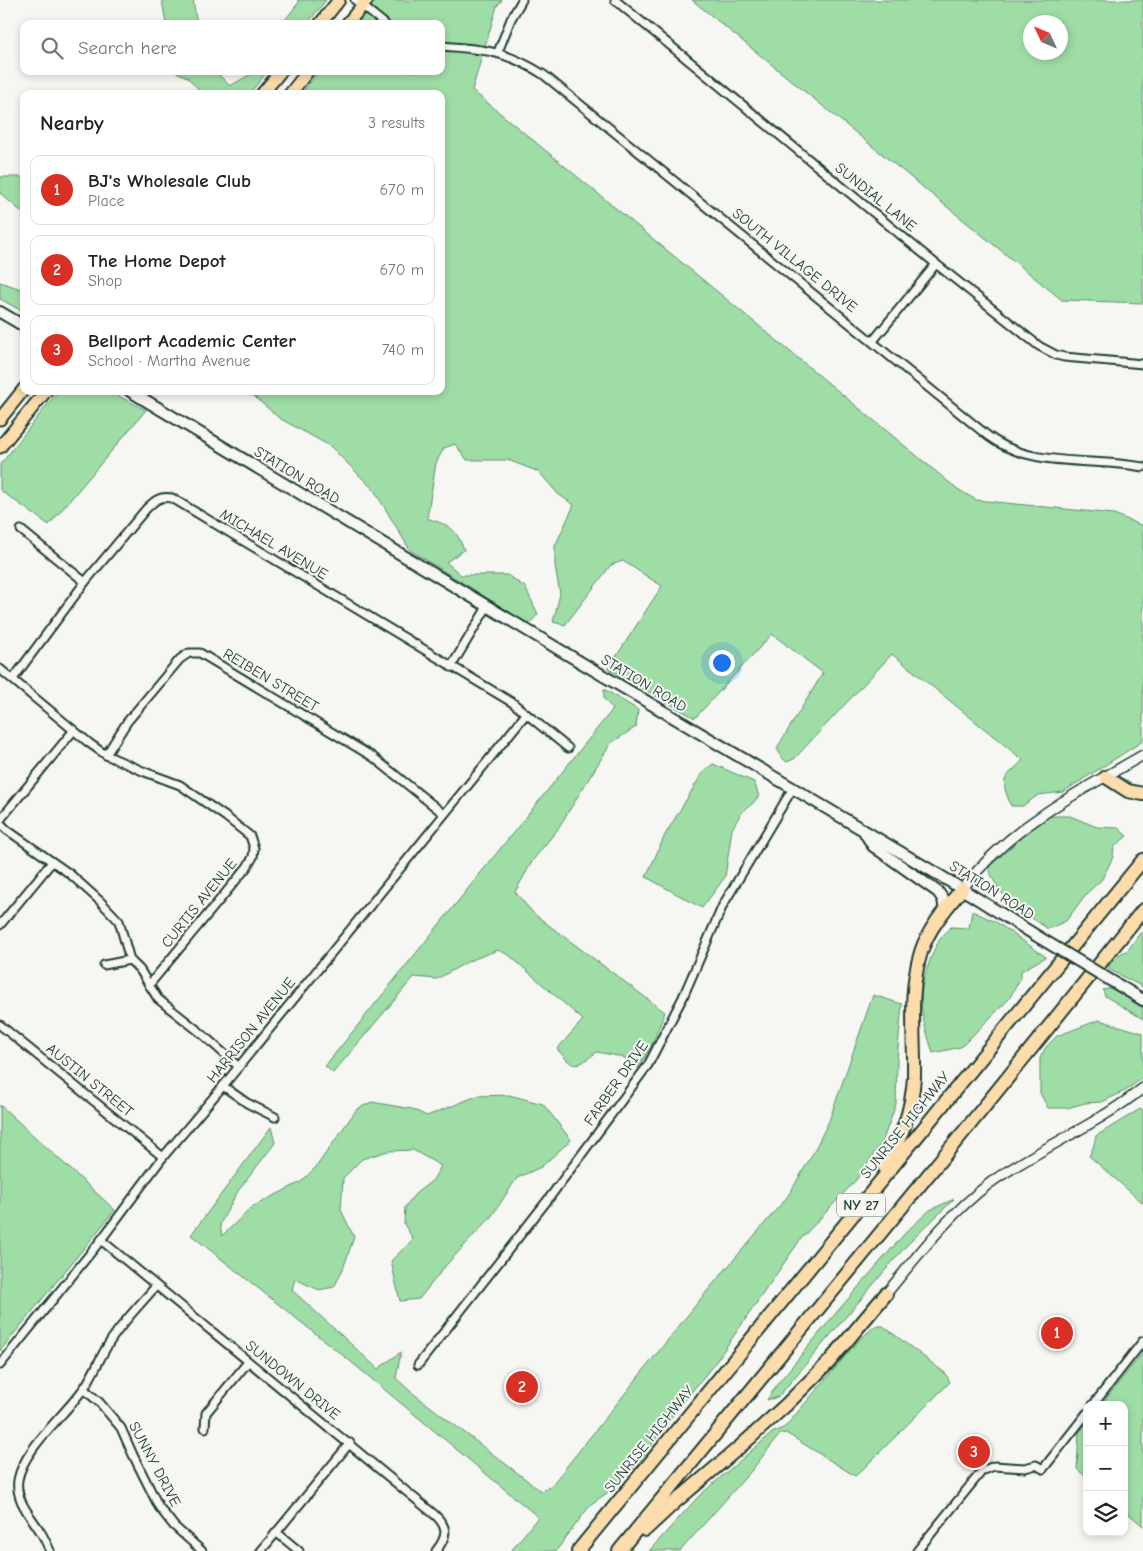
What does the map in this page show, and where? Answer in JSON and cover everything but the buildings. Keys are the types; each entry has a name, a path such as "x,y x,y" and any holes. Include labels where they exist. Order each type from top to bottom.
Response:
{"highway":[{"path":"1106,777 1128,791 1143,794"},
{"name":"SUNRISE HIGHWAY","path":"578,1551 1143,860"},
{"path":"843,1227 860,1198 891,1156 906,1124 914,1078 912,1013 915,975 921,951 945,911 962,889"},
{"name":"NY 27","path":"619,1551 974,1120 1143,910"},
{"path":"627,1551 648,1527 674,1503 791,1400 829,1362 886,1294"}],"main road":[{"path":"323,20 339,0"},
{"path":"350,20 361,2"},
{"path":"265,90 278,75"},
{"path":"293,90 305,75"},
{"path":"0,312 20,324"},
{"path":"0,419 20,394"},
{"path":"0,447 43,395"},
{"name":"STATION ROAD","path":"137,395 487,607 962,889 1143,1000"},
{"path":"863,830 873,846 938,892 943,899 945,911"}],"street":[{"path":"498,52 508,25 522,0"},
{"name":"SUNDIAL LANE","path":"615,0 1032,341 1056,355 1143,364"},
{"path":"361,2 381,20"},
{"name":"SOUTH VILLAGE DRIVE","path":"445,46 481,48 498,52 536,69 560,86 988,436 1006,448 1027,455 1143,467"},
{"path":"872,341 936,264"},
{"name":"MICHAEL AVENUE","path":"13,679 85,582 154,500 163,497 172,498 513,703 568,748"},
{"path":"21,530 85,582"},
{"path":"451,667 487,607"},
{"name":"REIBEN STREET","path":"106,754 127,722 180,659 189,653 200,653 373,758 444,814"},
{"name":"CURTIS AVENUE","path":"0,669 89,743 106,754 145,772 180,785 250,836 254,848 253,857 241,875 149,985"},
{"name":"HARRISON AVENUE","path":"0,1364 101,1240 162,1157 223,1086 526,714"},
{"path":"74,730 0,822 7,830 36,848 70,874 100,901 119,921 130,960 140,970 158,999 201,1033 238,1067"},
{"path":"962,889 988,860 1029,824 1057,805 1143,755"},
{"name":"FARBER DRIVE","path":"418,1365 550,1197 648,1065 682,998 723,905 793,788"},
{"path":"0,925 52,862"},
{"path":"104,965 130,960"},
{"name":"AUSTIN STREET","path":"0,1024 162,1157"},
{"path":"223,1086 247,1103 275,1117"},
{"path":"886,1294 938,1232 970,1200 996,1179 1101,1118 1143,1088"},
{"name":"SUNDOWN DRIVE","path":"101,1240 440,1519 445,1536 436,1551"},
{"path":"50,1551 18,1495 18,1480 22,1467 32,1451 84,1389 107,1345 118,1330 156,1286"},
{"path":"1096,1401 1143,1341"},
{"path":"205,1428 206,1414 248,1362"},
{"name":"SUNNY DRIVE","path":"84,1389 100,1403 121,1428 132,1455 159,1507 174,1526 202,1551"},
{"path":"917,1551 982,1471 994,1466 1025,1468 1036,1465 1043,1469 1083,1417"},
{"path":"261,1551 350,1443"},
{"path":"276,1532 299,1551"}],"green space":[{"path":"162,0 193,0 196,20 165,20"},
{"path":"297,0 326,0 310,20 285,20 299,2"},
{"path":"376,0 502,0 497,6 472,90 956,488 976,500 1114,514 1143,526 1143,741 1063,792 1038,795 1023,806 1011,806 1005,789 1005,779 1023,760 892,654 794,759 787,762 782,758 777,748 823,673 772,634 695,718 608,669 662,586 623,561 611,565 565,625 553,622 560,594 555,566 555,546 574,505 558,494 539,472 508,460 467,460 455,444 444,448 436,463 427,518 450,528 461,542 464,550 446,562 461,575 507,575 525,587 538,614 529,624 410,550 374,490 330,446 279,418 253,395 445,395 445,90 304,90 316,75 445,75 445,20 360,20"},
{"path":"692,0 1143,0 1143,303 1062,300"},
{"path":"183,75 219,75 230,86 249,75 265,75 252,90 199,90"},
{"path":"0,177 20,177 20,210 0,193"},
{"path":"0,282 20,289 20,310 0,299"},
{"path":"55,395 117,395 146,410 49,525 0,490 0,465"},
{"path":"604,689 638,710 636,727 611,743 557,830 533,860 515,892 534,914 665,1012 652,1045 638,1068 623,1057 597,1052 579,1064 575,1065 568,1061 557,1049 583,1020 509,955 498,950 469,961 437,979 414,977 333,1073 325,1066 613,709 604,699"},
{"path":"713,764 754,782 759,796 741,813 732,829 725,877 702,908 646,877 665,835 703,772"},
{"path":"1050,816 1070,816 1097,827 1118,828 1127,836 1114,847 1113,857 1102,879 1086,894 1066,921 1048,929 1004,896 993,878 989,867 1031,829"},
{"path":"972,911 996,922 1046,957 1021,971 1021,977 1009,999 961,1047 933,1053 923,1018 921,998 925,976 933,952 940,940 951,927 969,928"},
{"path":"1140,933 1143,933 1143,987 1108,969 1112,958 1128,950"},
{"path":"1111,988 1143,1008 1143,1019 1105,996 1103,990"},
{"path":"873,995 902,1004 897,1059 896,1104 883,1140 856,1180 800,1240 715,1363 672,1416 638,1464 607,1493 591,1504 556,1551 511,1551 538,1517 350,1361 191,1235 271,1127 275,1143 238,1191 220,1224 222,1236 252,1207 301,1182 316,1167 357,1109 372,1102 412,1109 427,1116 477,1096 509,1095 543,1104 571,1140 541,1167 517,1178 491,1217 447,1264 419,1299 400,1301 391,1261 413,1239 404,1224 405,1207 415,1194 433,1180 441,1166 413,1150 388,1151 362,1159 343,1178 341,1210 354,1237 343,1269 334,1287 319,1290 295,1279 292,1290 378,1369 401,1352 396,1378 410,1391 541,1491 551,1486 703,1296 788,1196 829,1121"},
{"path":"1099,1020 1143,1033 1143,1077 1127,1090 1102,1102 1085,1103 1067,1108 1048,1108 1040,1093 1040,1058 1046,1047 1057,1036"},
{"path":"0,1105 115,1210 0,1351"},
{"path":"1140,1109 1143,1110 1143,1203 1089,1156 1096,1136"},
{"path":"954,1199 905,1247 778,1397 767,1400 778,1383 906,1232 930,1210"},
{"path":"875,1326 883,1326 945,1373 950,1382 855,1476 786,1433 780,1434 752,1470 680,1551 649,1551 699,1496 772,1433 785,1427 858,1341"},
{"path":"1143,1352 1143,1526 1128,1513 1128,1401 1104,1401"},
{"path":"1083,1428 1083,1474 1077,1469 1079,1432"}],"place":[{"name":"BJ's Wholesale Club","path":"1057,1333"},
{"name":"The Home Depot","path":"522,1387"},
{"name":"Bellport Academic Center","path":"974,1452"}]}
